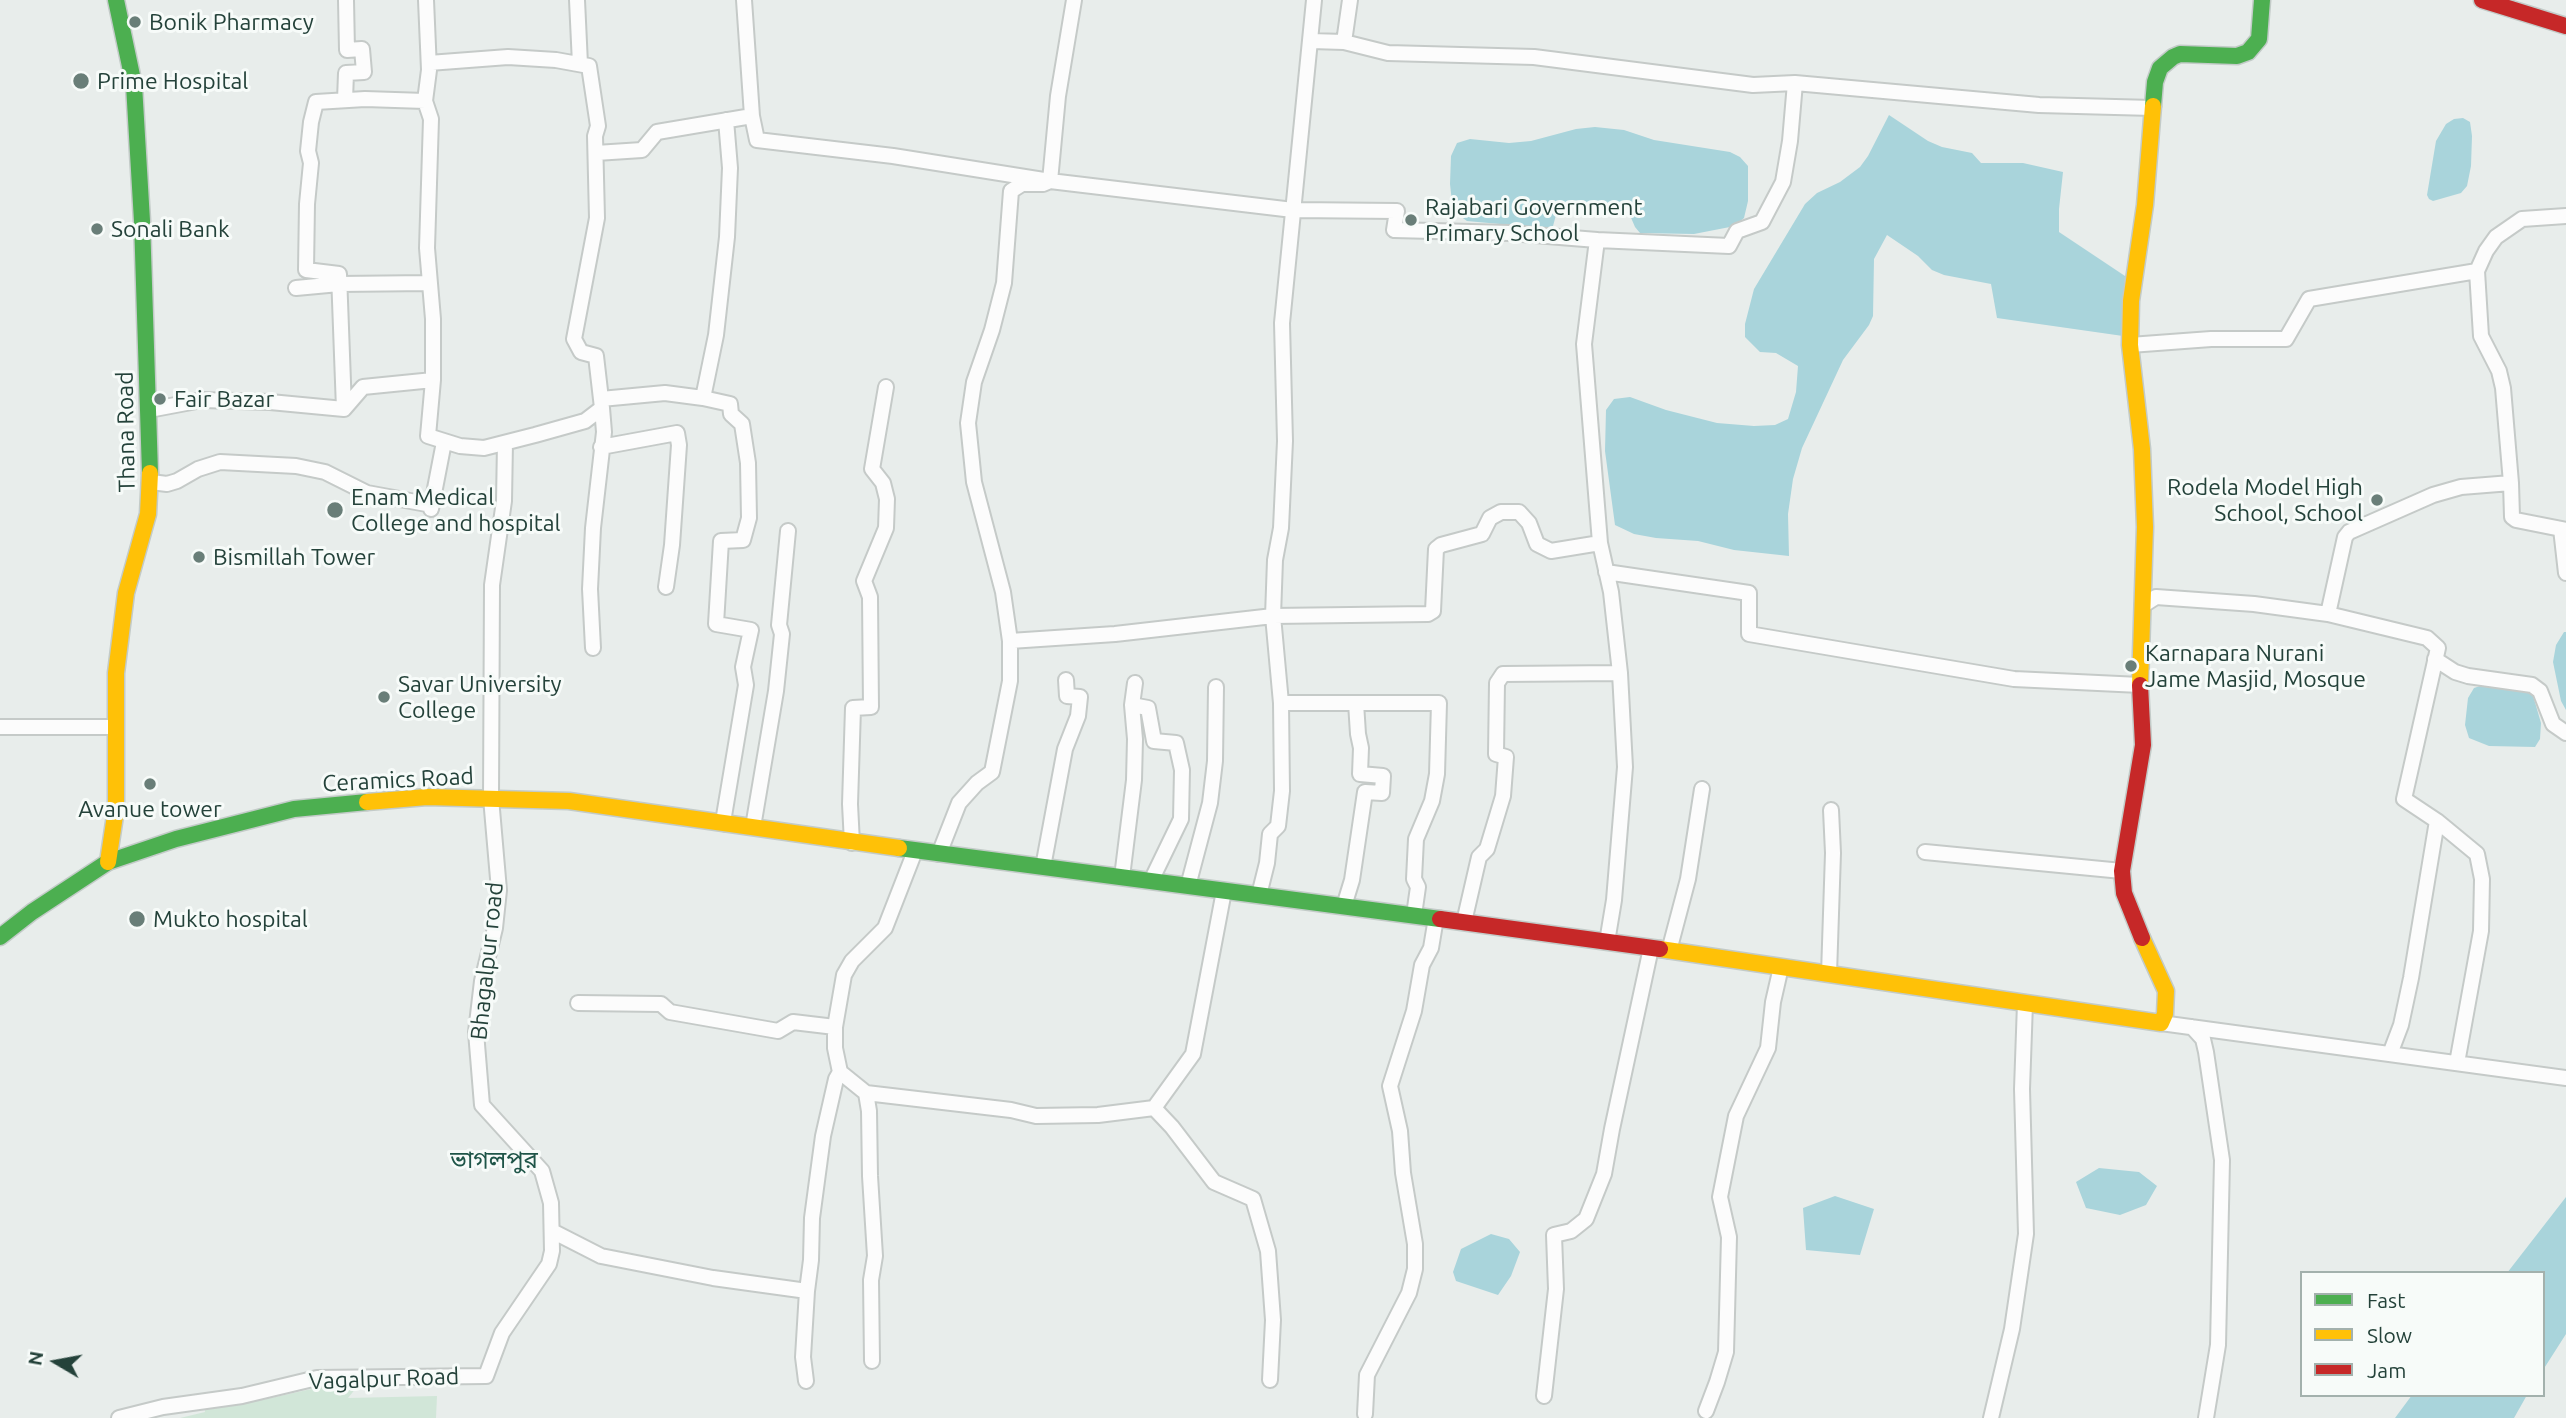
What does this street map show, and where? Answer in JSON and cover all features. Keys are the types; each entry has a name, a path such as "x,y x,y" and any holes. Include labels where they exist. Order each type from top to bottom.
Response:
{"main road":[{"name":"Thana Road","path":"108,862 116,809 116,673 126,593 148,514 151,482 142,221 134,85 116,0"},
{"path":"2161,1023 2165,1014 2166,991 2134,921 2124,893 2122,870 2143,745 2140,685 2145,527 2142,450 2130,345 2131,301 2145,205 2155,82 2160,68 2180,54 2237,55 2253,49 2259,39 2262,0"},
{"path":"2482,0 2566,26"},
{"path":"2526,0 2566,12"},
{"name":"Ceramics Road","path":"0,937 32,912 108,862 176,839 294,809 427,797 491,797 569,801 826,839 1436,918 2161,1023"}],"street":[{"path":"116,0 124,0"},
{"path":"345,100 346,74 364,72 362,49 347,50 346,0"},
{"path":"426,0 429,63 425,101 431,119 427,248 433,318 433,380 428,436 444,442 484,448 585,421 602,404 665,393 730,404 731,414 742,424 748,463 749,519 743,540 721,541 716,624 751,630 743,667 746,685 724,816 726,824"},
{"path":"577,0 580,64"},
{"path":"744,0 751,116 757,140 1293,210 1397,211 1394,230 1510,233 1729,246 1737,231 1762,222 1783,182 1795,83"},
{"path":"1050,180 1058,96 1074,0"},
{"path":"1259,895 1267,863 1270,834 1278,826 1280,811 1281,703 1273,616 1285,441 1282,323 1314,0"},
{"path":"1344,43 1350,0"},
{"path":"1311,41 1344,43 1388,53 1534,57 1753,85 1795,83 2014,103 2153,108"},
{"path":"429,63 508,57 589,65 598,126 595,136 597,218 574,339 580,352 596,356 604,432 593,527 590,589 593,648"},
{"path":"344,409 339,274 306,270 311,163 307,151 316,102 425,101"},
{"path":"596,153 642,150 657,132 751,116"},
{"path":"703,398 716,335 727,237 730,168 726,120"},
{"path":"939,854 959,803 977,783 992,772 1010,681 1010,641 1003,592 974,482 968,424 974,382 992,330 1004,283 1011,191 1022,184 1044,184 1050,180"},
{"path":"2566,216 2522,219 2497,237 2486,251 2477,271 2477,307 2481,336 2499,371 2503,388 2512,517 2563,530 2566,573"},
{"path":"1597,240 1584,344 1600,543 1620,673 1625,766 1614,900 1607,942"},
{"path":"2130,345 2211,339 2286,339 2309,299 2477,271"},
{"path":"296,288 339,284 429,283"},
{"path":"344,409 363,387 433,380"},
{"path":"852,842 850,804 853,708 871,708 870,597 864,581 886,528 887,499 883,483 872,469 886,387"},
{"path":"149,410 202,400 270,402 344,409"},
{"path":"601,447 677,433 679,445 672,545 666,587"},
{"path":"151,482 167,484 220,462 296,466 325,472 367,493 431,507 444,442"},
{"name":"Bhagalpur road","path":"486,1376 502,1333 549,1264 552,1251 551,1203 542,1171 482,1105 476,1032 482,981 495,928 499,890 491,797 492,585 504,501 505,443"},
{"path":"2328,614 2345,537 2349,532 2433,495 2461,487 2511,482"},
{"path":"1010,641 1115,634 1273,616 1428,614 1433,611 1436,549 1441,545 1482,534 1490,518 1501,512 1519,512 1529,523 1537,544 1551,551 1600,543"},
{"path":"753,827 776,691 788,531"},
{"path":"1606,572 1749,593 1749,634 2014,680 2140,685"},
{"path":"2142,606 2156,597 2254,604 2328,614 2427,638 2438,648 2404,799 2437,821 2477,854 2482,880 2481,931 2457,1063"},
{"path":"2435,659 2455,672 2468,676 2532,685 2540,691 2553,724 2566,733"},
{"path":"1464,922 1479,857 1487,849 1503,796 1506,757 1496,754 1497,683 1503,674 1620,673"},
{"path":"1044,867 1065,749 1078,716 1080,697 1068,696 1066,680"},
{"path":"1122,877 1135,780 1132,705 1135,682"},
{"path":"1188,886 1210,803 1215,761 1216,687"},
{"path":"1281,703 1439,703 1437,774 1433,801 1416,839 1414,879 1418,887 1413,915"},
{"path":"1344,906 1352,880 1365,792 1382,793 1383,776 1360,774 1361,748 1356,703"},
{"path":"1132,705 1148,708 1154,741 1176,743 1182,770 1181,819 1151,881"},
{"path":"0,727 115,726"},
{"path":"1669,951 1688,879 1702,789"},
{"path":"1829,974 1833,853 1831,810"},
{"path":"2390,1054 2401,1026 2412,978 2437,821"},
{"path":"915,851 885,928 852,961 844,975 835,1027 835,1048 840,1072 866,1093 1011,1110 1036,1116 1098,1115 1154,1108 1193,1054 1224,891"},
{"path":"1925,852 2122,870"},
{"path":"1365,1414 1367,1375 1409,1293 1415,1269 1415,1244 1403,1173 1400,1131 1390,1086 1414,1011 1422,965 1431,948 1436,918"},
{"path":"1544,1396 1556,1289 1554,1235 1571,1231 1586,1219 1604,1174 1651,948"},
{"path":"1706,1411 1726,1352 1729,1237 1720,1197 1736,1115 1768,1048 1773,1002 1781,967"},
{"path":"578,1003 661,1004 670,1012 778,1031 793,1022 835,1027"},
{"path":"1992,1418 2012,1329 2026,1234 2022,1114 2025,1003"},
{"path":"2161,1023 2566,1078"},
{"path":"2192,1027 2203,1039 2206,1052 2222,1160 2218,1345 2206,1418"},
{"path":"806,1381 803,1357 812,1218 823,1136 840,1072"},
{"path":"866,1093 875,1256 871,1280 872,1361"},
{"path":"1154,1108 1214,1182 1253,1199 1268,1251 1273,1320 1270,1380"},
{"path":"552,1231 601,1256 713,1278 807,1291"},
{"name":"Vagalpur Road","path":"119,1418 163,1406 242,1396 317,1378 486,1376"}],"green space":[{"path":"365,1377 348,1398 437,1396 436,1418 180,1418 205,1412 204,1401 262,1400"}],"water":[{"path":"1889,115 1928,141 1942,147 1972,153 1981,163 2023,163 2063,172 2059,232 2125,276 2123,336 1997,318 1991,284 1932,270 1918,256 1887,235 1874,259 1873,316 1843,360 1802,448 1793,479 1788,514 1789,556 1734,550 1698,541 1656,538 1634,534 1615,525 1605,451 1606,410 1614,399 1630,397 1666,410 1717,423 1775,425 1788,419 1796,392 1798,366 1776,353 1760,352 1745,337 1745,324 1754,289 1805,204 1817,193 1840,182 1860,167"},
{"path":"2463,118 2470,122 2472,136 2467,186 2461,193 2433,201 2427,195 2436,141 2446,124"},
{"path":"1595,127 1624,130 1654,140 1730,152 1740,157 1748,166 1748,201 1744,218 1735,226 1694,234 1640,233 1629,213 1599,209 1579,202 1559,204 1553,226 1543,228 1467,221 1453,211 1451,156 1457,143 1470,139 1509,143 1531,141 1576,129"},
{"path":"2564,632 2566,710 2561,701 2553,662 2556,645"},
{"path":"2486,684 2532,692 2541,723 2540,739 2535,747 2489,746 2469,738 2465,725 2468,698 2474,688"},
{"path":"2099,1168 2139,1172 2157,1186 2146,1205 2120,1215 2086,1208 2076,1182"},
{"path":"1835,1196 1874,1209 1860,1255 1806,1250 1803,1208"},
{"path":"2566,1197 2566,1334 2545,1367 2545,1271 2509,1271"},
{"path":"1491,1234 1509,1239 1520,1252 1511,1276 1498,1295 1456,1281 1453,1272 1461,1249"},
{"path":"2411,1397 2526,1397 2514,1418 2395,1418"}],"traffic: fast":[{"path":"116,0 134,85 142,221 150,473"},
{"path":"2153,106 2155,82 2160,68 2173,57 2180,54 2237,56 2248,52 2259,39 2262,0"},
{"path":"0,937 32,912 108,862 176,839 294,809 367,802"},
{"path":"899,848 1440,919"}],"traffic: slow":[{"path":"2140,685 2145,527 2142,449 2130,345 2131,301 2145,205 2153,106"},
{"path":"108,862 116,809 116,673 126,593 148,514 150,473"},
{"path":"367,802 427,797 569,801 899,848"},
{"path":"1660,949 2161,1023 2165,1014 2166,991 2142,938"}],"traffic: jam":[{"path":"2482,0 2566,26"},
{"path":"2140,685 2143,745 2122,871 2124,893 2142,938"},
{"path":"1440,919 1660,949"}],"place":[{"name":"Bonik Pharmacy","path":"135,22"},
{"name":"Prime Hospital","path":"81,81"},
{"name":"Rajabari Government Primary School","path":"1411,220"},
{"name":"Sonali Bank","path":"97,229"},
{"name":"Fair Bazar","path":"160,399"},
{"name":"Rodela Model High School, School","path":"2377,500"},
{"name":"Enam Medical College and hospital","path":"335,510"},
{"name":"Bismillah Tower","path":"199,557"},
{"name":"Karnapara Nurani Jame Masjid, Mosque","path":"2131,666"},
{"name":"Savar University College","path":"384,697"},
{"name":"Avanue tower","path":"150,784"},
{"name":"Mukto hospital","path":"137,919"}],"district":[{"name":"ভাগলপুর","path":"494,1160"}]}
